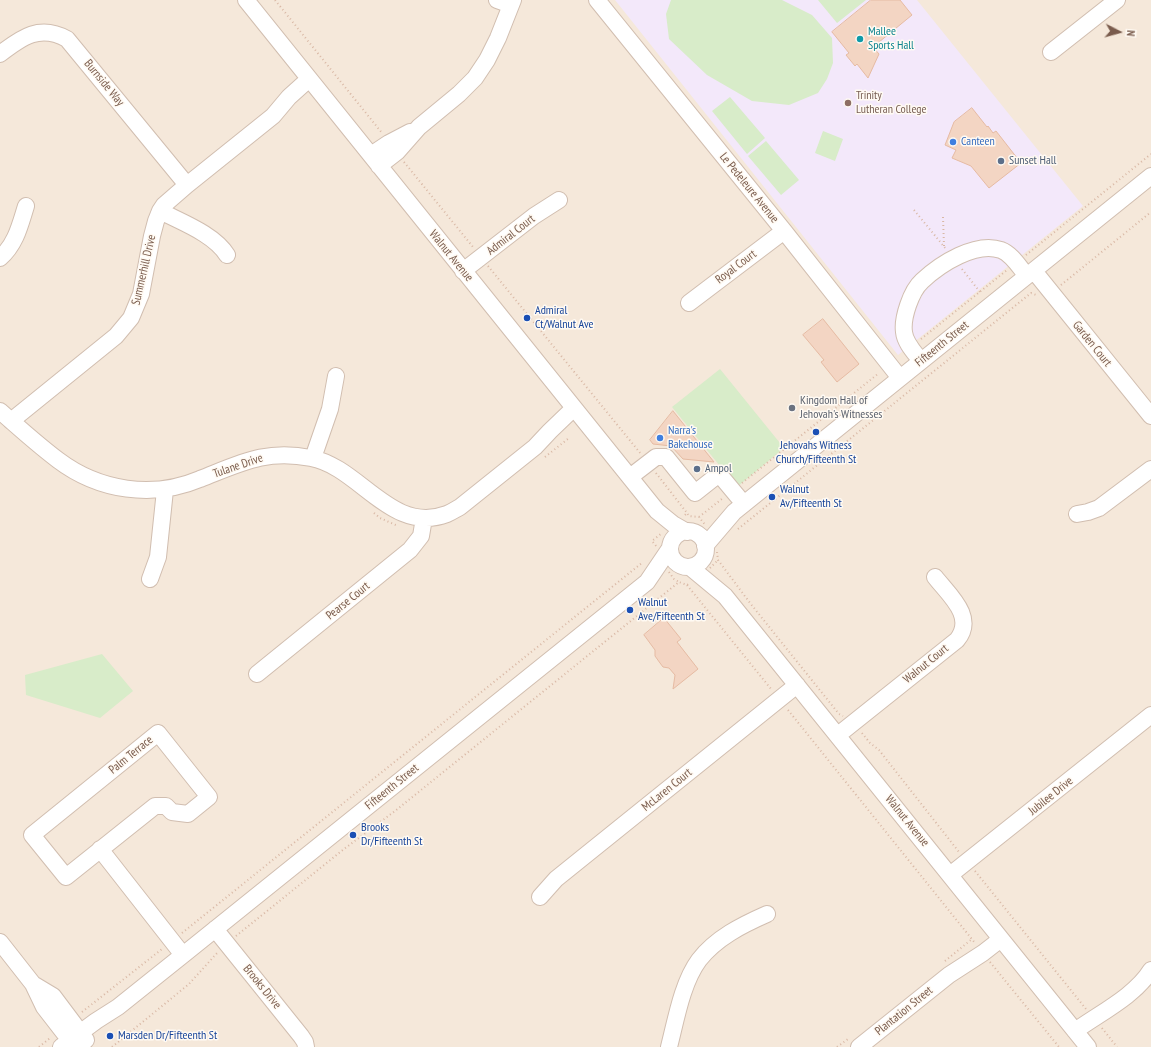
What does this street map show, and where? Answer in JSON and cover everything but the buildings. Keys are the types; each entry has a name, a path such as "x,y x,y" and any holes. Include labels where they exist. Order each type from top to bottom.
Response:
{"street":[{"name":"Walnut Avenue","path":"246,0 657,511 668,539 673,558 676,562 704,561 725,596 1081,1039"},
{"name":"Le Pedeleure Avenue","path":"597,0 784,231 900,378"},
{"path":"1051,52 1117,0"},
{"path":"375,161 459,94 475,78 493,49 507,2"},
{"name":"Burnside Way","path":"0,54 27,35 38,32 59,34 67,39 187,185"},
{"name":"Summerhill Drive","path":"6,416 116,336 131,318 141,294 152,236 160,211 187,185 273,116 289,97 312,83"},
{"name":"Fifteenth Street","path":"647,582 668,539 673,540 677,535 706,526 739,508 1151,176"},
{"name":"Admiral Court","path":"463,271 534,216 559,200"},
{"path":"0,258 8,251 17,236 26,206"},
{"path":"160,211 211,238 223,248 227,255"},
{"name":"Royal Court","path":"689,303 784,231"},
{"name":"Garden Court","path":"921,360 911,347 903,331 906,311 915,290 921,282 954,259 970,251 983,248 993,248 1005,252 1051,293 1151,416"},
{"path":"313,458 330,409 336,376"},
{"name":"Tulane Drive","path":"6,416 58,460 77,473 94,481 114,487 134,490 165,490 185,486 236,464 256,458 276,455 290,455 313,458 330,464 347,474 386,505 423,524 433,518 447,514 460,507 540,453 578,412"},
{"path":"630,477 656,457 666,458 695,493 719,474 733,491 739,508"},
{"path":"1077,514 1099,508 1151,469"},
{"path":"150,579 158,558 165,490"},
{"name":"Fifteenth Street","path":"73,1038 118,1007 647,582 704,561 739,508"},
{"name":"Pearse Court","path":"257,674 405,555 416,542 423,524"},
{"path":"689,532 700,536 704,561"},
{"name":"Walnut Court","path":"838,735 961,635 964,623 962,610 935,577"},
{"name":"McLaren Court","path":"540,897 556,879 797,685"},
{"name":"Jubilee Drive","path":"950,875 968,863 1151,715"},
{"name":"Palm Terrace","path":"158,733 209,797 188,814 172,812 166,806 155,806 100,850 66,877 32,835 158,733"},
{"path":"100,850 183,955"},
{"path":"669,1047 686,986 699,961 711,948 729,933 767,914"},
{"name":"Brooks Drive","path":"215,929 301,1036 306,1047"},
{"name":"Plantation Street","path":"863,1046 998,935"},
{"path":"0,942 33,984 44,1007 73,1038"},
{"path":"1081,1039 1096,1021 1141,985 1151,970"}],"path":[{"path":"275,0 689,516 699,517 890,364"},
{"path":"914,210 944,247 943,217"},
{"path":"737,530 1031,293 1044,298 1151,212"},
{"path":"962,269 980,292"},
{"path":"540,453 569,438"},
{"path":"374,513 393,524 412,530 423,524"},
{"path":"668,539 652,541 668,539 687,513"},
{"path":"39,1047 73,1038 173,941 647,559"},
{"path":"687,585 704,561 750,603 839,714 842,716 848,715 870,743 879,750 968,863 1117,1047"},
{"path":"112,1047 189,984 212,958 227,944 679,582 687,585 1058,1047"}],"shaded area":[{"path":"0,0 1151,0 1151,1047 0,1047"},
{"name":"Trinity Lutheran College","path":"615,0 917,0 1083,206 898,355"}],"green space":[{"path":"671,0 782,0 812,15 832,38 833,63 827,79 818,93 789,105 752,101 707,75 669,39 666,14"},
{"path":"818,0 866,0 837,23"},
{"path":"730,97 765,138 747,154 712,111"},
{"path":"823,131 843,139 835,161 815,153"},
{"path":"766,141 799,180 781,195 748,156"},
{"path":"720,369 784,448 737,487 672,407"},
{"path":"102,654 133,691 100,718 26,695 25,675"}],"place":[{"name":"Mallee Sports Hall","path":"860,39"},
{"name":"Trinity Lutheran College","path":"848,103"},
{"name":"Canteen","path":"953,142"},
{"name":"Sunset Hall","path":"1001,161"},
{"name":"Admiral Ct/Walnut Ave","path":"527,318"},
{"name":"Kingdom Hall of Jehovah's Witnesses","path":"792,408"},
{"name":"Jehovahs Witness Church/Fifteenth St","path":"816,432"},
{"name":"Narra's Bakehouse","path":"660,438"},
{"name":"Ampol","path":"697,469"},
{"name":"Walnut Av/Fifteenth St","path":"772,497"},
{"name":"Walnut Ave/Fifteenth St","path":"630,610"},
{"name":"Brooks Dr/Fifteenth St","path":"353,835"},
{"name":"Marsden Dr/Fifteenth St","path":"110,1036"}]}
